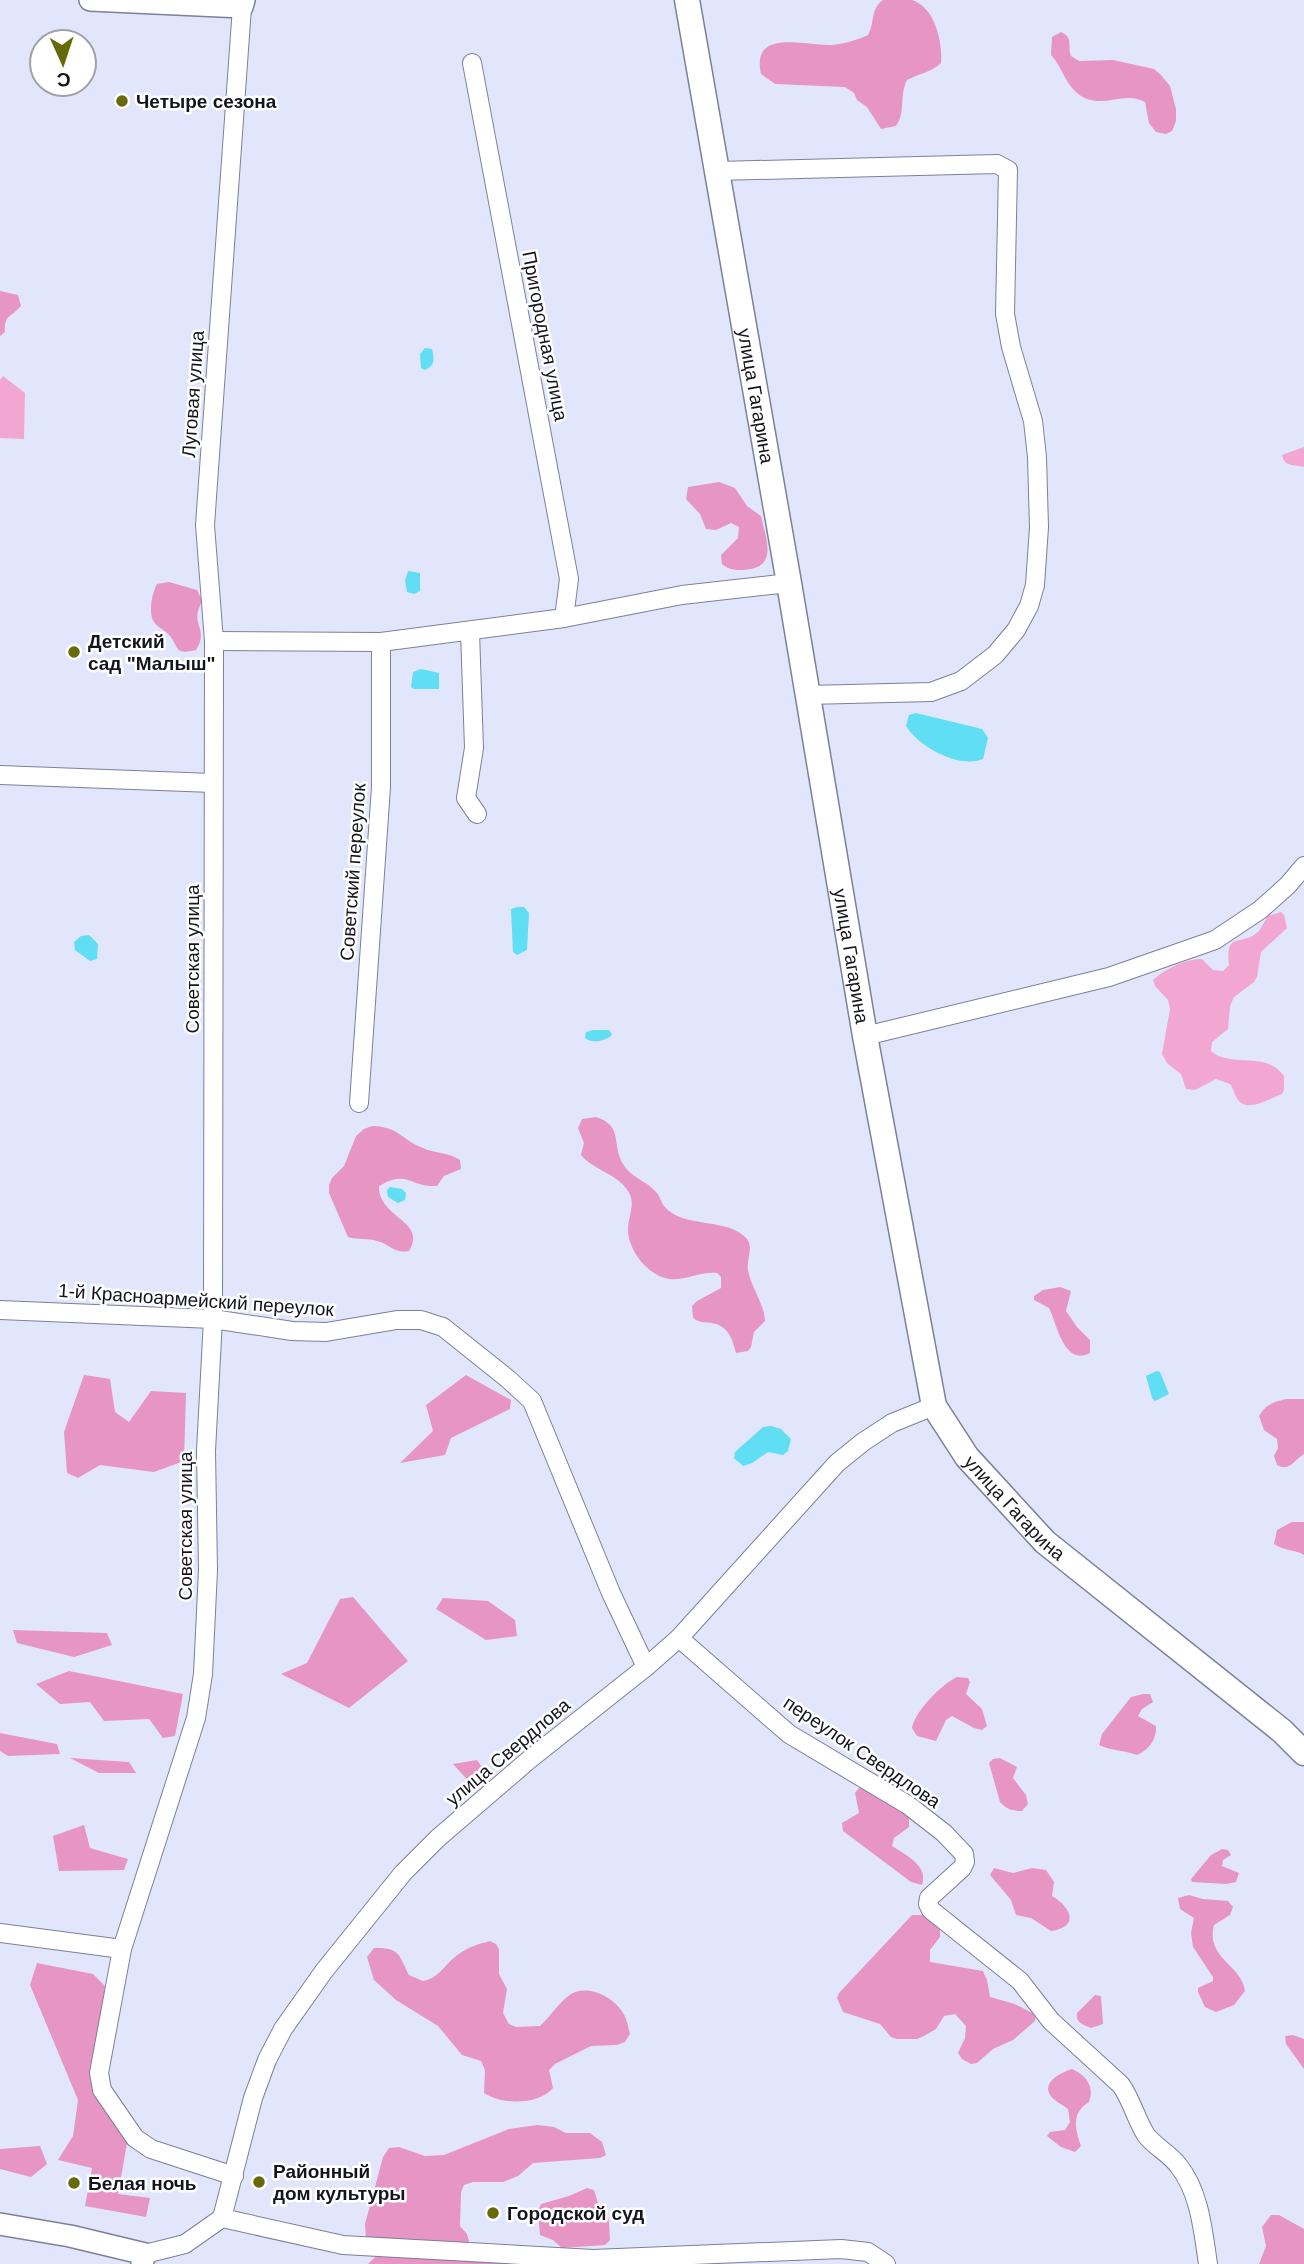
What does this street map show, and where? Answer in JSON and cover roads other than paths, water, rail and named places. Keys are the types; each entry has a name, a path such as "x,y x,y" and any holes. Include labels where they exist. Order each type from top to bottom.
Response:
{"main road":[{"name":"улица Гагарина","path":"687,0 865,1036 934,1406 967,1457 1045,1542 1282,1731 1304,1753"}],"street":[{"path":"90,0 243,4"},
{"name":"Луговая улица","path":"213,783 214,642 205,526 243,4"},
{"name":"Пригородная улица","path":"471,63 569,579 564,618"},
{"path":"718,172 997,164 1008,170 1005,314 1011,347 1033,421 1037,457 1039,527 1035,585 1029,606 1016,630 995,654 961,681 931,692 807,695"},
{"path":"214,642 381,642 564,618 682,594 789,583"},
{"path":"470,632 474,748 466,799 477,814"},
{"name":"Советский переулок","path":"359,1103 380,787 381,642"},
{"path":"0,775 213,783"},
{"name":"Советская улица","path":"213,783 213,1319 206,1451 208,1570 204,1674 196,1718 122,1949 99,2073 102,2090 135,2138 151,2149 234,2175"},
{"path":"865,1036 1109,977 1215,940 1260,911 1304,866"},
{"name":"1-й Красноармейский переулок","path":"0,1310 213,1319 292,1331 326,1332 397,1320 421,1320 443,1327 509,1379 532,1401 611,1593 646,1667"},
{"name":"улица Свердлова","path":"222,2218 254,2098 267,2060 283,2029 324,1971 403,1873 438,1838 530,1759 646,1667 679,1637 836,1463 892,1423 934,1406"},
{"name":"переулок Свердлова","path":"679,1637 789,1734 908,1805 944,1833 964,1854 962,1868 929,1898 928,1905 1020,1981 1051,2021 1121,2085 1129,2096 1144,2132 1158,2149 1175,2161 1188,2178 1199,2215 1208,2264"},
{"path":"0,1933 122,1949"},
{"path":"0,2224 70,2235 144,2259 185,2244 222,2218 343,2245 593,2259 841,2249 869,2252 886,2264"}],"water":[{"path":"425,348 432,349 434,359 433,364 425,370 421,368 420,354"},
{"path":"408,571 420,573 420,591 414,594 407,592 405,580"},
{"path":"421,669 439,673 439,689 411,687 413,672"},
{"path":"916,713 982,729 988,738 983,759 963,761 930,748 906,726 909,715"},
{"path":"524,907 529,913 527,950 517,955 513,952 511,909"},
{"path":"89,935 98,944 97,959 90,961 75,950 74,942 81,936"},
{"path":"609,1030 612,1035 599,1041 585,1038 586,1032"},
{"path":"390,1187 402,1189 406,1193 405,1200 398,1203 388,1197 387,1190"},
{"path":"1160,1372 1169,1394 1155,1401 1146,1376"},
{"path":"763,1427 781,1429 791,1439 788,1451 783,1455 768,1452 743,1466 734,1458 735,1452"}],"place":[{"name":"Четыре сезона","path":"122,101"},
{"name":"Детский сад \"Малыш\"","path":"74,652"},
{"name":"Районный дом культуры","path":"259,2182"},
{"name":"Белая ночь","path":"74,2183"},
{"name":"Городской суд","path":"493,2213"}]}
